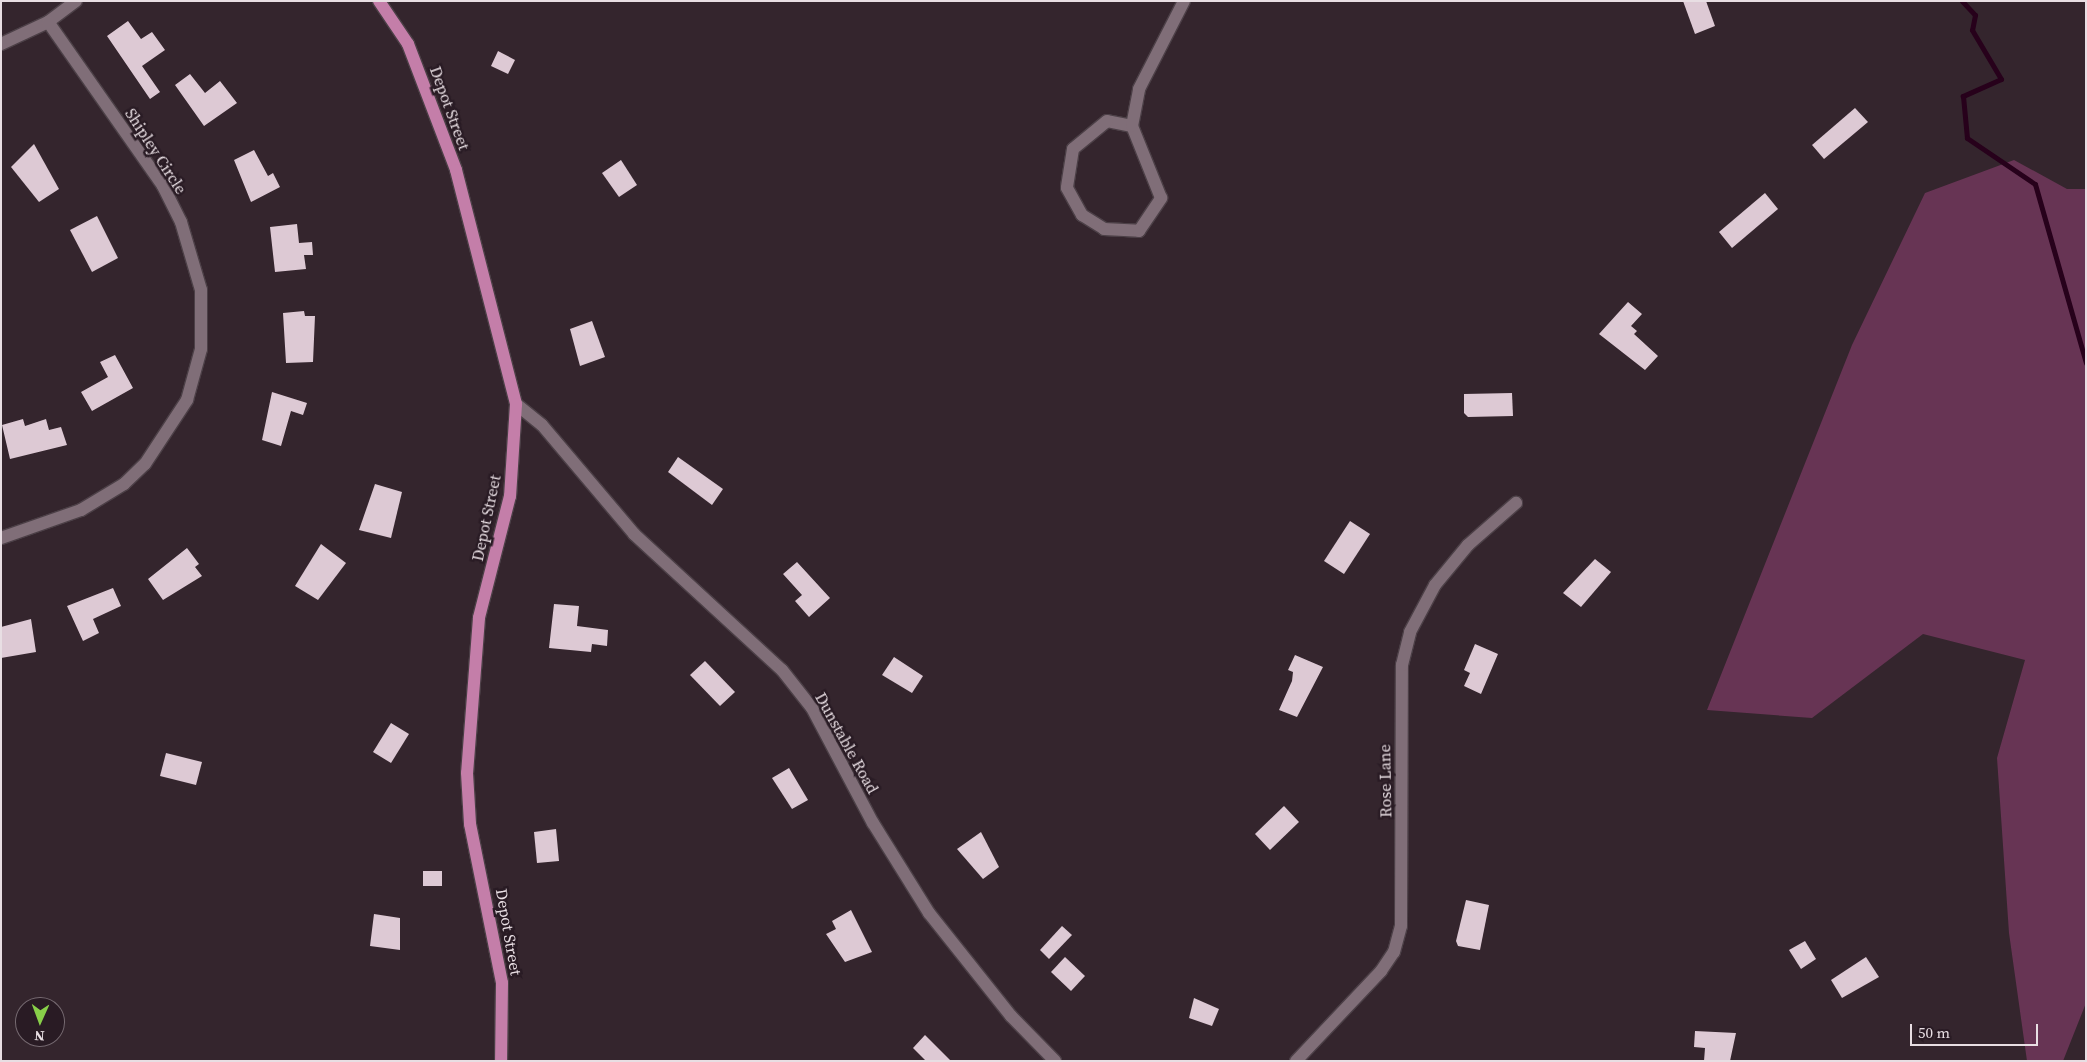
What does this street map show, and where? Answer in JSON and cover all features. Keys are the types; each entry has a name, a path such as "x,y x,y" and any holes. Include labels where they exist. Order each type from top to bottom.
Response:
{"main road":[{"name":"Depot Street","path":"379,1 408,44 453,161 516,404 510,496 479,618 467,773 470,824 502,983 501,1061"}],"street":[{"path":"1,44 48,22 76,1"},
{"path":"1132,126 1107,121 1073,149 1067,188 1082,215 1104,229 1139,231 1161,198 1132,126 1139,89 1184,1"},
{"name":"Shipley Circle","path":"1,538 81,510 124,484 145,464 176,423 201,350 201,290 181,222 163,186 48,22"},
{"name":"Dunstable Road","path":"516,404 542,425 634,534 782,670 812,708 873,823 929,914 1011,1016 1055,1061"},
{"name":"Rose Lane","path":"1296,1061 1381,971 1394,952 1401,926 1402,665 1410,632 1435,585 1468,545 1516,503"}],"shaded area":[{"path":"2014,160 2067,189 2086,189 2086,1003 2063,1061 2027,1061 2009,933 1997,758 2025,660 1923,634 1812,718 1707,710 1852,345 1925,193"}],"building":[{"path":"1683,1 1706,1 1715,26 1695,34"},
{"path":"128,21 141,39 152,32 165,50 142,66 160,92 150,99 107,36"},
{"path":"498,51 515,60 508,74 491,66"},
{"path":"190,74 205,93 220,81 237,103 204,126 175,85"},
{"path":"1855,108 1868,122 1824,159 1812,145"},
{"path":"34,144 59,189 39,202 11,167"},
{"path":"254,150 268,176 273,173 280,187 251,202 234,160"},
{"path":"621,160 637,185 619,197 602,173"},
{"path":"1765,193 1778,209 1732,248 1719,232"},
{"path":"97,216 118,258 92,272 70,230"},
{"path":"297,224 299,243 312,242 313,255 304,255 306,269 275,272 270,227"},
{"path":"1628,302 1642,314 1631,326 1637,331 1634,334 1658,356 1645,370 1599,334"},
{"path":"304,311 305,316 315,316 313,362 286,363 283,313"},
{"path":"592,321 605,357 580,366 570,329"},
{"path":"115,355 133,388 92,411 81,392 108,377 100,362"},
{"path":"272,392 307,403 303,415 291,411 281,446 262,440"},
{"path":"1512,393 1513,416 1468,417 1464,413 1464,394"},
{"path":"23,419 25,426 46,419 49,430 61,427 67,445 10,459 2,425"},
{"path":"678,457 723,489 712,505 668,472"},
{"path":"375,484 402,492 391,538 359,530"},
{"path":"1350,521 1370,534 1344,574 1324,561"},
{"path":"321,544 346,563 318,600 295,586"},
{"path":"187,548 199,564 195,567 202,576 163,600 148,579"},
{"path":"1595,559 1611,572 1581,607 1563,593"},
{"path":"797,562 830,598 809,617 795,601 802,595 783,574"},
{"path":"113,588 121,606 93,619 99,633 83,641 67,606"},
{"path":"554,604 579,606 577,626 608,630 607,646 592,644 591,652 549,648"},
{"path":"31,619 36,652 1,658 1,627"},
{"path":"1475,644 1498,654 1481,694 1464,686 1470,673 1464,670"},
{"path":"1295,655 1323,667 1297,717 1279,710 1292,681 1293,672 1288,670"},
{"path":"894,657 923,676 912,693 882,675"},
{"path":"705,661 735,692 720,706 690,675"},
{"path":"391,723 409,734 391,763 373,752"},
{"path":"166,753 202,762 196,785 160,776"},
{"path":"789,768 808,800 792,809 772,778"},
{"path":"1284,806 1299,822 1270,850 1255,834"},
{"path":"556,829 559,861 537,863 534,832"},
{"path":"981,832 999,867 983,879 957,849"},
{"path":"423,871 442,871 442,886 423,886"},
{"path":"1466,900 1489,905 1480,950 1458,946 1456,941"},
{"path":"851,910 872,952 845,962 826,934 836,929 832,921"},
{"path":"374,914 400,918 400,950 370,946"},
{"path":"1062,926 1072,935 1049,959 1040,950"},
{"path":"1805,941 1816,959 1801,969 1789,950"},
{"path":"1065,957 1085,976 1071,991 1051,972"},
{"path":"1866,957 1879,977 1842,998 1831,980"},
{"path":"1194,998 1219,1009 1212,1026 1189,1018"},
{"path":"1695,1031 1736,1033 1730,1061 1704,1061 1705,1048 1694,1047"},
{"path":"925,1035 951,1061 926,1061 913,1048"}],"waterway":[{"path":"1962,1 1975,15 1972,30 2001,79 1963,96 1967,138 2035,184 2086,363"}]}
